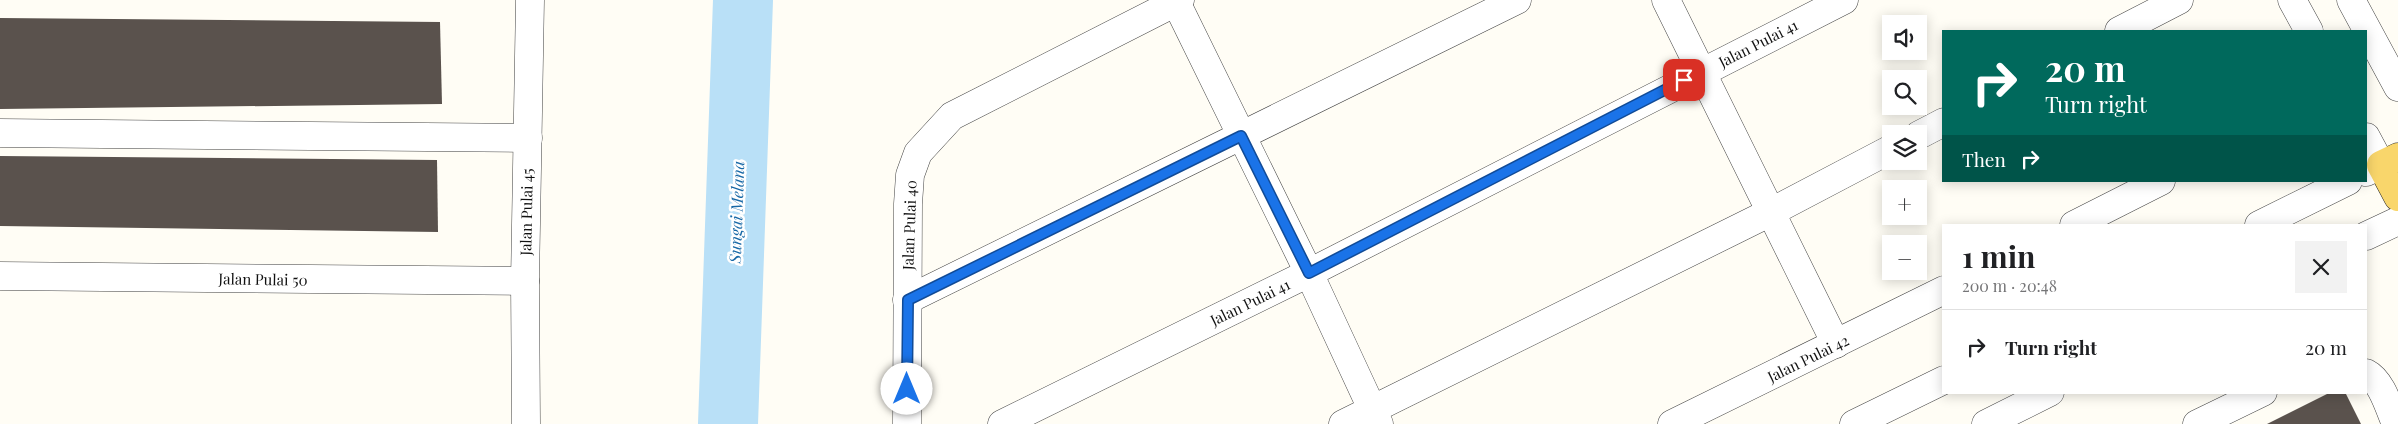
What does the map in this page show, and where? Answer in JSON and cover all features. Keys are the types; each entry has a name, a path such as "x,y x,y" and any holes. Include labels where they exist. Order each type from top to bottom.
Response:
{"main road":[{"path":"2382,165 2398,197"}],"street":[{"name":"Jalan Pulai 45","path":"526,424 525,281 530,0"},
{"path":"908,300 1517,0"},
{"path":"1666,0 1836,344"},
{"name":"Jalan Pulai 41","path":"1002,424 1309,273 1844,0"},
{"path":"2121,30 2179,0"},
{"path":"2292,0 2308,30"},
{"path":"2351,0 2398,87"},
{"path":"1178,1 1241,136 1309,273 1375,417"},
{"name":"Jalan Pulai 40","path":"907,424 908,204 910,175 918,153 952,116 1178,1"},
{"path":"1927,131 1942,123"},
{"path":"0,134 528,138"},
{"path":"2367,140 2382,165"},
{"path":"1343,424 1375,417 1882,154"},
{"path":"2076,224 2159,182"},
{"path":"2261,224 2346,182"},
{"path":"2367,236 2398,221"},
{"name":"Jalan Pulai 50","path":"0,276 525,281"},
{"name":"Jalan Pulai 42","path":"1672,424 1942,291"},
{"path":"2369,374 2396,424"},
{"path":"1854,424 1942,381"},
{"path":"1986,424 2046,394"},
{"path":"2197,424 2259,394"}],"building":[{"path":"0,18 440,22 442,104 0,109"},
{"path":"0,156 437,160 438,232 0,226"},
{"path":"2327,394 2346,394 2361,424 2267,424"}],"waterway":[{"name":"Sungai Melana","path":"728,424 743,0"}],"route":[{"path":"907,389 908,300 1241,136 1309,273 1684,80"}]}
